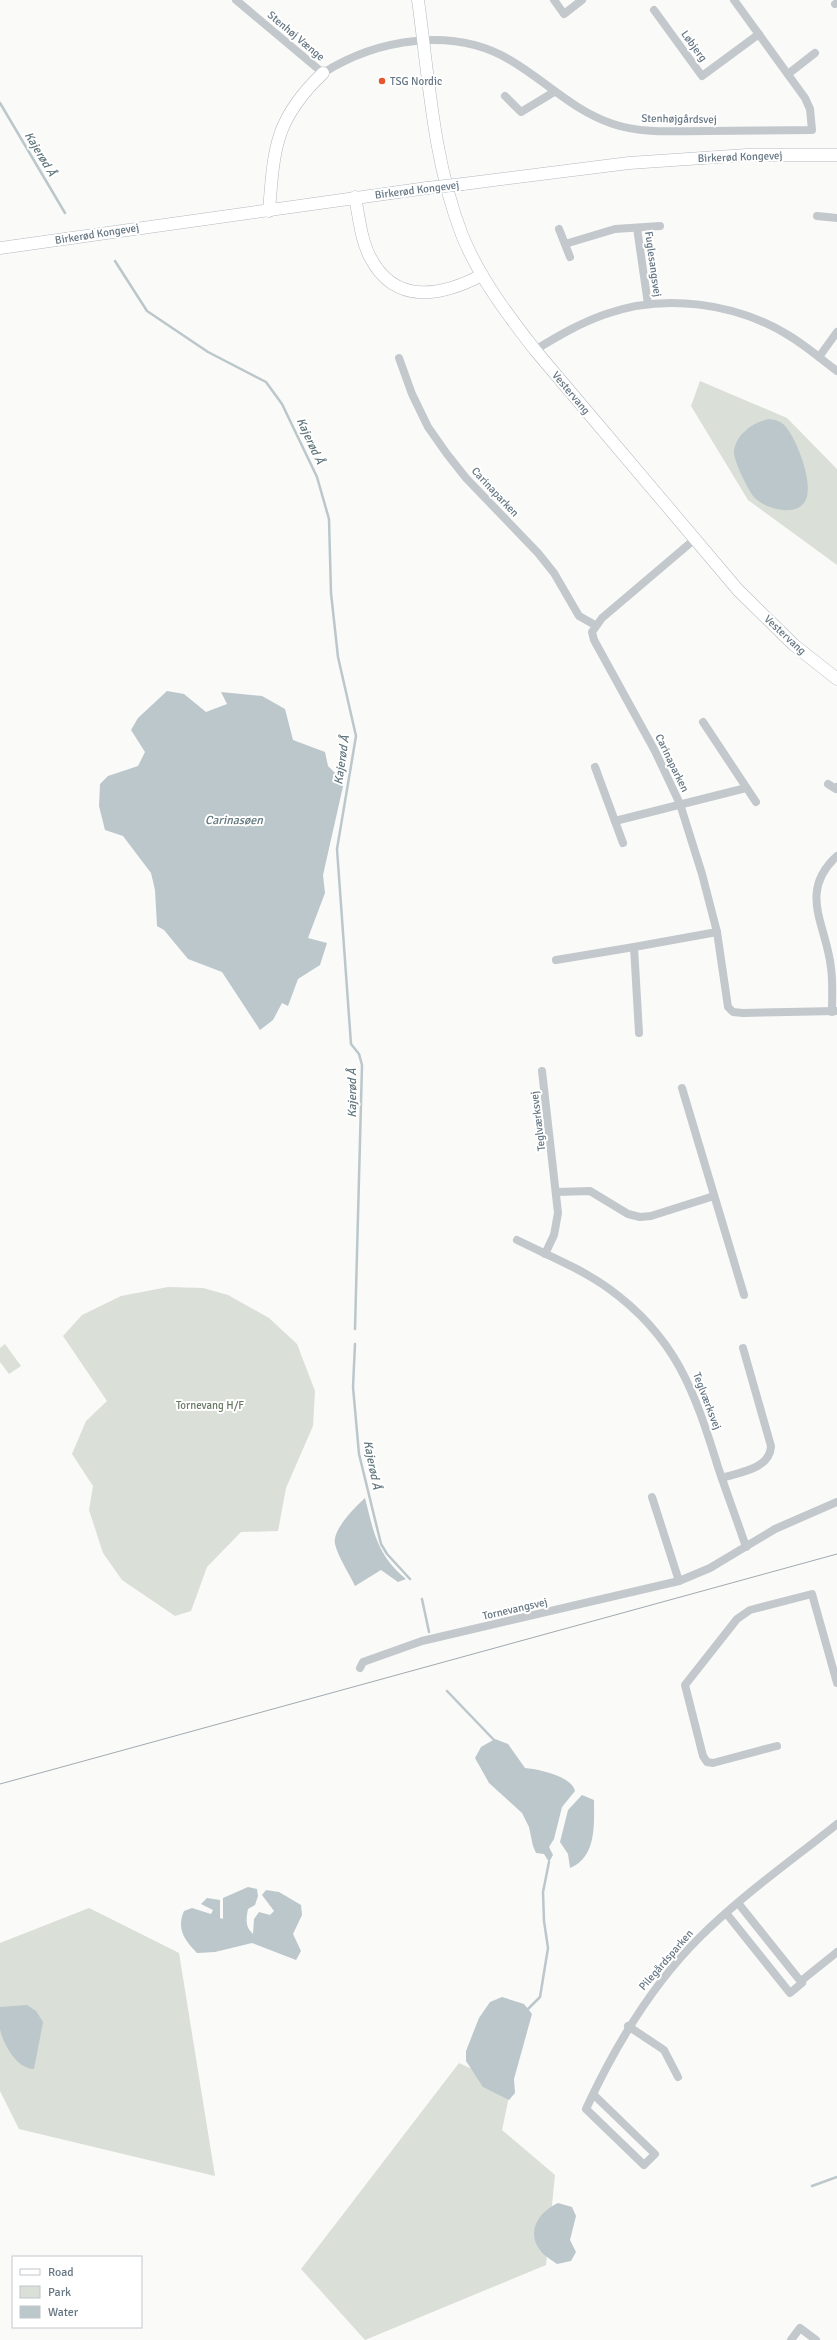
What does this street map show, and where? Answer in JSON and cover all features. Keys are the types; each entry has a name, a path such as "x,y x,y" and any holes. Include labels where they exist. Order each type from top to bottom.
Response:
{"main road":[{"name":"Vestervang","path":"418,0 439,156 462,236 482,275 504,311 535,350 738,590 794,644 837,679"},
{"path":"269,211 272,163 279,133 290,110 304,91 323,73"},
{"name":"Birkerød Kongevej","path":"0,248 198,219 269,211 355,197 629,163 747,155 837,155"},
{"path":"355,197 369,257 378,270 389,281 403,289 418,293 434,293 449,290 482,275"}],"street":[{"name":"Stenhøj Vænge","path":"236,0 323,73"},
{"path":"554,0 564,14 582,0"},
{"path":"734,0 788,74 815,53"},
{"name":"Løbjerg","path":"654,10 702,76 759,34"},
{"name":"Stenhøjgårdsvej","path":"323,73 359,53 381,47 423,40 454,42 484,48 510,60 554,92 589,114 612,124 643,132 812,130 807,104 788,74"},
{"path":"505,96 521,112 554,92"},
{"path":"817,216 837,218"},
{"name":"Fuglesangsvej","path":"565,244 615,229 660,226"},
{"name":"Fuglesangsvej","path":"637,228 648,304"},
{"path":"560,229 570,257"},
{"name":"Fuglesangsvej","path":"535,350 571,328 607,313 648,304 689,303 724,308 764,322 788,335 837,371"},
{"path":"819,357 837,332"},
{"name":"Carinaparken","path":"399,358 412,394 428,427 447,454 466,478 538,553 554,573 579,616 595,625 592,632 594,640 654,751 680,804 718,932 728,1007 733,1012 835,1012"},
{"path":"595,625 695,539"},
{"path":"704,722 756,802"},
{"path":"595,767 623,843"},
{"path":"828,784 836,789 837,787"},
{"name":"Carinaparken","path":"615,821 746,788"},
{"path":"835,1012 831,967 818,920 816,894 819,879 825,866 837,856"},
{"path":"556,960 718,932"},
{"path":"634,947 639,1032"},
{"name":"Teglværksvej","path":"542,1071 557,1192 557,1224 545,1254"},
{"path":"682,1088 744,1295"},
{"path":"557,1192 590,1191 628,1214 640,1217 651,1216 714,1196"},
{"name":"Teglværksvej","path":"517,1240 583,1273 613,1291 650,1324 669,1347 684,1372 698,1401 722,1478 746,1547"},
{"path":"722,1478 762,1465 770,1454 770,1446 743,1348"},
{"path":"652,1497 679,1581"},
{"name":"Tornevangsvej","path":"360,1668 363,1662 422,1641 679,1581 710,1568 775,1529 837,1502"},
{"path":"777,1746 713,1764 707,1762 703,1756 685,1685 736,1619 750,1610 812,1594 837,1683"},
{"name":"Pilegårdsparken","path":"593,2094 655,2154 644,2165 586,2109 593,2094 628,2026 677,1961 726,1913 837,1824"},
{"path":"726,1913 790,1993 802,1983 738,1903"},
{"path":"800,1981 837,1952"},
{"path":"628,2026 664,2050 678,2077"},
{"path":"791,2340 800,2328 816,2340"}],"green space":[{"path":"700,381 787,418 837,469 837,565 748,500 691,406"},
{"name":"Tornevang H/F","path":"168,1287 203,1288 228,1295 269,1318 297,1344 315,1391 313,1426 286,1488 278,1531 241,1532 207,1567 191,1611 175,1616 122,1580 103,1553 89,1510 93,1486 72,1454 86,1421 107,1401 63,1336 82,1315 121,1296"},
{"path":"5,1344 21,1366 9,1374 0,1362 0,1348"},
{"path":"89,1908 179,1953 215,2176 19,2129 0,2091 0,1943"},
{"path":"459,2063 511,2087 502,2130 555,2175 546,2265 365,2340 301,2269"}],"water":[{"path":"769,419 780,422 790,432 804,464 808,486 807,496 804,503 793,510 779,509 764,505 754,497 748,488 736,462 734,453 738,440 746,430 757,423"},
{"name":"Carinasøen","path":"167,691 184,694 206,712 227,704 221,692 262,696 285,709 293,740 325,752 328,766 344,782 323,875 325,893 308,938 327,943 320,965 298,979 288,1006 282,1003 273,1020 260,1030 222,972 188,959 164,930 157,926 155,890 151,873 123,836 105,830 99,806 100,784 108,776 138,766 145,752 131,730 138,718"},
{"path":"365,1498 378,1543 396,1570 406,1579 398,1582 381,1570 355,1586 341,1560 335,1544 337,1532 345,1519"},
{"path":"495,1739 508,1744 525,1768 561,1777 568,1781 575,1791 562,1807 554,1839 549,1847 553,1855 549,1862 544,1854 536,1853 529,1827 522,1813 489,1783 475,1758 481,1747"},
{"path":"582,1795 594,1800 594,1829 589,1848 585,1856 579,1863 570,1868 568,1854 560,1842 568,1810"},
{"path":"248,1887 257,1889 258,1896 255,1905 248,1909 247,1916 247,1926 253,1934 254,1919 259,1912 270,1915 274,1911 262,1895 266,1890 279,1892 301,1905 302,1915 293,1934 301,1951 296,1960 252,1943 215,1952 197,1953 189,1944 181,1929 184,1911 192,1908 211,1914 213,1910 201,1904 207,1898 220,1900 220,1918 223,1919 223,1898"},
{"path":"502,1997 524,2004 532,2014 514,2079 515,2093 509,2100 483,2087 466,2061 466,2051 479,2018 490,2002"},
{"path":"27,2005 36,2011 43,2022 34,2069 27,2068 16,2060 7,2048 0,2029 0,2007"},
{"path":"558,2203 572,2207 576,2216 570,2240 576,2252 571,2261 557,2264 542,2252 536,2243 534,2236 540,2217 545,2211"}],"waterway":[{"name":"Kajerød Å","path":"0,103 65,213"},
{"name":"Kajerød Å","path":"115,261 147,311 208,352 266,382 282,404 317,477 329,519 331,593 338,657 356,736 337,849 351,1044 359,1054 362,1065 355,1329"},
{"name":"Kajerød Å","path":"355,1344 353,1387 359,1454 381,1544 387,1554 410,1579"},
{"name":"Kajerød Å","path":"422,1599 429,1632"},
{"name":"Kajerød Å","path":"447,1691 494,1740"},
{"path":"528,2009 540,1997 548,1948 544,1921 543,1892 549,1862"},
{"path":"812,2186 837,2177"}],"tram line":[{"path":"0,1784 837,1554"}],"place":[{"name":"TSG Nordic","path":"382,81"}]}
